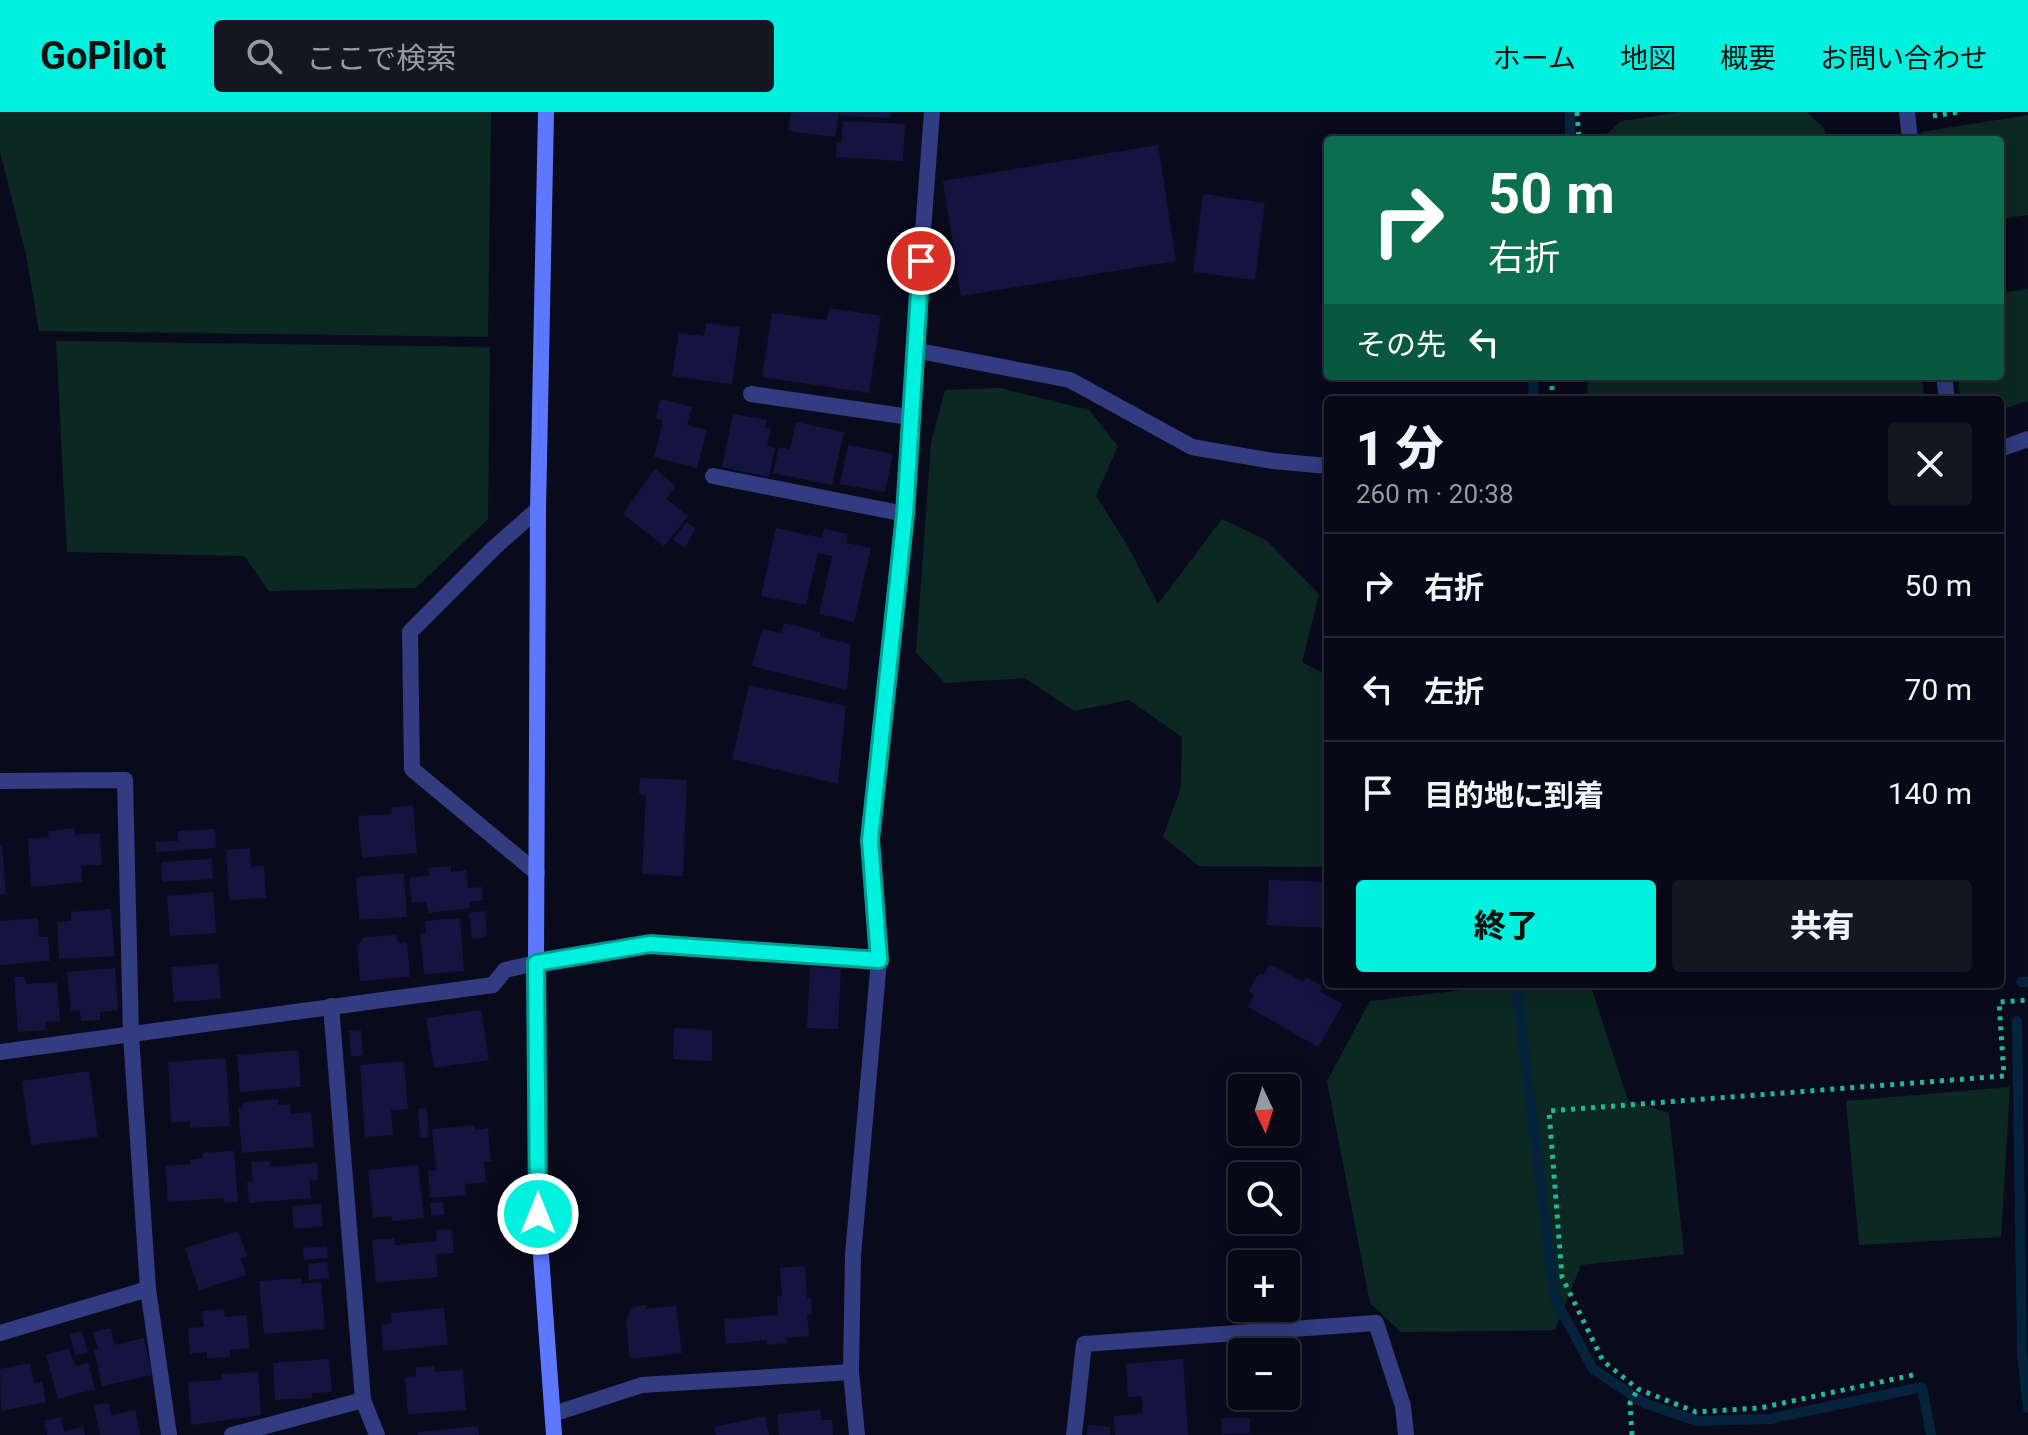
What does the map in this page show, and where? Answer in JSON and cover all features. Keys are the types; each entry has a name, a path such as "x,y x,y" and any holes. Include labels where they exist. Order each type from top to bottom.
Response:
{"street":[{"path":"546,112 538,509 536,963 538,1214 554,1435"},
{"path":"857,1435 851,1372 853,1255 879,960 870,840 905,514 932,112"},
{"path":"1907,112 1910,136"},
{"path":"914,350 1070,380 1192,447 1273,461 1324,466"},
{"path":"751,394 910,417"},
{"path":"2004,448 2028,439"},
{"path":"713,476 905,514"},
{"path":"537,873 412,769 410,632 538,509"},
{"path":"0,781 125,780 131,1035 148,1289 169,1435"},
{"path":"0,1052 493,985 505,970 650,944 879,960"},
{"path":"331,1006 363,1400 377,1435"},
{"path":"0,1333 148,1289"},
{"path":"1074,1435 1084,1344 1376,1323 1403,1406 1406,1435"},
{"path":"553,1414 642,1385 851,1372"},
{"path":"232,1435 363,1400"}],"path":[{"path":"1577,112 1579,136"},
{"path":"1913,1375 1760,1408 1696,1412 1638,1389 1603,1361 1562,1277 1549,1111 2004,1076 1999,1002 2028,1000"},
{"path":"1632,1435 1630,1403 1638,1389"}],"green space":[{"path":"0,112 491,112 488,337 39,331 26,255 0,152"},
{"path":"1682,112 1807,112 1824,128 1825,136 1604,136 1621,121"},
{"path":"2028,115 2028,215 2004,218 2004,136 1922,136 1921,132"},
{"path":"2028,289 2028,401 2004,409 2004,396 1960,396 1958,380 2004,380 2004,292"},
{"path":"56,341 490,347 488,519 416,588 269,591 244,556 67,552"},
{"path":"1588,380 1922,380 1924,396 1587,396"},
{"path":"1000,388 1089,410 1118,446 1096,496 1129,548 1158,604 1222,519 1266,540 1319,594 1302,662 1324,674 1324,867 1199,866 1163,837 1181,787 1182,737 1129,700 1074,711 1025,678 945,683 916,653 931,443 945,390"},
{"path":"1591,988 1628,1100 1669,1113 1684,1254 1581,1265 1555,1330 1401,1332 1370,1303 1327,1081 1370,1001 1464,990"},
{"path":"2010,1087 2001,1237 1859,1245 1846,1101"}],"building":[{"path":"791,112 839,112 835,137 788,131"},
{"path":"840,112 891,112 890,118 840,116"},
{"path":"843,121 905,124 903,161 836,157"},
{"path":"1158,145 1176,261 961,296 943,181"},
{"path":"1203,194 1265,203 1255,280 1193,272"},
{"path":"829,308 881,316 869,393 762,377 772,313 827,320"},
{"path":"706,323 740,327 732,384 672,376 679,333 704,336"},
{"path":"660,399 692,407 687,425 707,430 697,468 654,457 663,421 656,418"},
{"path":"733,414 767,420 765,428 771,429 767,446 775,448 769,477 722,467"},
{"path":"796,422 844,432 832,485 773,473 779,447 790,450"},
{"path":"848,445 893,454 885,492 840,484"},
{"path":"655,469 676,486 666,499 688,516 664,546 623,514"},
{"path":"687,522 695,528 685,549 673,539"},
{"path":"776,528 822,538 824,529 848,534 846,543 871,548 854,622 819,614 832,556 818,553 806,605 761,596"},
{"path":"784,623 851,644 847,690 752,666 762,629 781,633"},
{"path":"749,685 846,706 838,784 732,759"},
{"path":"640,778 687,780 683,876 642,874 646,795 639,794"},
{"path":"413,805 417,853 362,858 358,816 392,814 391,807"},
{"path":"74,828 75,835 100,833 102,865 81,866 82,882 31,887 28,839 49,837 48,831"},
{"path":"215,829 216,848 156,852 155,842 178,841 178,831"},
{"path":"2,845 6,894 0,894"},
{"path":"250,848 251,867 264,866 266,898 229,900 226,850"},
{"path":"212,859 213,879 162,882 161,862"},
{"path":"451,866 451,872 466,870 468,888 482,887 483,900 469,902 470,908 428,913 426,902 412,903 409,878 429,875 428,868"},
{"path":"404,873 407,917 359,920 356,877"},
{"path":"1269,880 1324,882 1324,928 1267,925"},
{"path":"213,892 216,933 170,936 167,896"},
{"path":"111,909 115,956 59,959 57,922 71,921 71,912"},
{"path":"485,911 487,937 472,939 469,913"},
{"path":"38,918 39,937 48,937 50,961 0,965 0,921"},
{"path":"460,918 464,971 424,974 420,933 426,933 425,921"},
{"path":"397,935 398,943 407,942 410,977 360,981 357,946 365,937"},
{"path":"218,964 221,999 174,1002 171,967"},
{"path":"1270,964 1303,982 1306,977 1323,987 1320,992 1343,1004 1318,1047 1248,1007 1254,995 1249,991 1259,973 1263,975"},
{"path":"810,967 841,969 838,1029 807,1028"},
{"path":"115,968 118,1010 100,1012 100,1020 81,1021 80,1010 71,1011 67,972"},
{"path":"14,977 25,977 26,984 57,982 60,1021 45,1022 46,1030 18,1032"},
{"path":"481,1010 489,1060 434,1068 426,1018"},
{"path":"674,1028 712,1030 712,1061 673,1059"},
{"path":"361,1030 363,1055 351,1057 349,1031"},
{"path":"298,1050 301,1087 240,1092 237,1055"},
{"path":"226,1058 230,1126 190,1128 190,1121 171,1123 168,1062"},
{"path":"404,1061 408,1109 391,1110 393,1135 365,1137 360,1065"},
{"path":"89,1071 98,1137 31,1145 22,1081"},
{"path":"278,1099 278,1105 290,1104 291,1114 311,1112 314,1147 242,1153 238,1108 243,1107 243,1102"},
{"path":"427,1108 429,1137 420,1138 418,1109"},
{"path":"474,1125 475,1130 488,1128 491,1161 484,1161 486,1182 465,1184 466,1195 430,1198 428,1171 436,1170 432,1129"},
{"path":"234,1151 238,1202 224,1203 224,1198 168,1202 165,1166 191,1164 190,1160 203,1158 203,1153"},
{"path":"269,1161 270,1167 317,1163 318,1180 309,1181 311,1198 249,1203 247,1182 253,1181 251,1162"},
{"path":"418,1165 424,1218 392,1221 392,1216 373,1218 368,1170"},
{"path":"443,1202 444,1215 431,1216 430,1203"},
{"path":"321,1204 323,1226 294,1229 292,1206"},
{"path":"452,1229 454,1253 436,1254 438,1277 376,1283 372,1240 394,1238 395,1245 437,1241 436,1230"},
{"path":"238,1231 247,1256 241,1258 246,1275 199,1290 185,1248"},
{"path":"327,1246 328,1258 304,1260 303,1248"},
{"path":"327,1262 329,1278 309,1280 308,1264"},
{"path":"805,1266 807,1298 811,1298 812,1314 807,1315 809,1336 787,1338 787,1343 767,1345 767,1340 726,1344 724,1319 778,1315 777,1296 782,1296 780,1268"},
{"path":"301,1278 301,1284 321,1282 325,1329 264,1334 259,1281"},
{"path":"646,1305 646,1309 676,1306 682,1353 630,1359 626,1320 633,1307"},
{"path":"444,1308 448,1345 383,1351 381,1325 392,1323 391,1313"},
{"path":"224,1309 225,1317 247,1315 249,1348 230,1350 230,1357 207,1358 207,1352 190,1354 188,1328 204,1327 202,1311"},
{"path":"111,1328 114,1345 144,1338 152,1375 102,1386 93,1332"},
{"path":"82,1331 88,1353 75,1355 70,1334"},
{"path":"69,1348 75,1366 88,1363 95,1389 58,1399 46,1355"},
{"path":"329,1359 332,1392 312,1393 312,1398 275,1400 273,1363"},
{"path":"1183,1359 1188,1435 1115,1435 1114,1416 1143,1413 1142,1396 1128,1397 1126,1364"},
{"path":"30,1363 34,1383 42,1382 46,1402 1,1411 0,1369"},
{"path":"434,1366 434,1372 463,1370 466,1410 408,1414 405,1377 416,1376 416,1367"},
{"path":"258,1372 261,1415 191,1425 188,1382 222,1380 222,1374"},
{"path":"109,1403 111,1415 135,1410 140,1435 100,1435 94,1405"},
{"path":"820,1410 821,1420 832,1420 833,1435 779,1435 777,1414"},
{"path":"765,1416 769,1435 716,1435 714,1427"},
{"path":"61,1417 64,1431 83,1427 85,1435 47,1435 44,1421"},
{"path":"1221,1418 1250,1418 1250,1433 1222,1434"},
{"path":"1088,1425 1110,1427 1110,1435 1087,1435"},
{"path":"478,1426 479,1435 418,1435 418,1432"}],"waterway":[{"path":"1570,112 1570,136"},
{"path":"1533,380 1534,396"},
{"path":"2021,982 2028,982"},
{"path":"1516,988 1555,1299 1593,1369 1644,1403 1697,1421 1769,1419 1922,1387 1931,1435"},
{"path":"2017,1021 2022,1354 2028,1408"}],"route":[{"path":"538,1214 536,963 650,944 879,960 870,840 905,514 921,261"}]}
